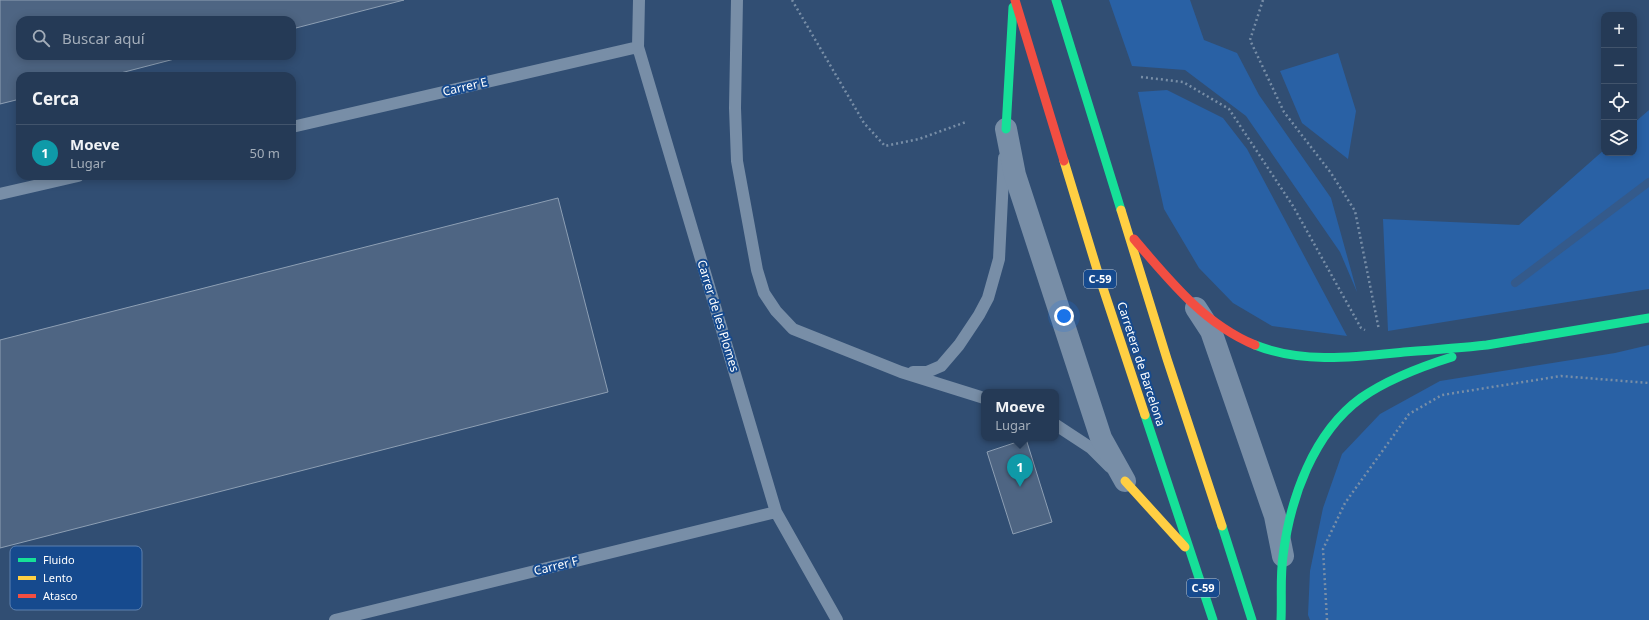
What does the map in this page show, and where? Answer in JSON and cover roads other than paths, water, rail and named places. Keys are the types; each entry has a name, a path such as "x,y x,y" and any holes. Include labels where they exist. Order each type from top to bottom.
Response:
{"main road":[{"path":"1006,129 1008,76 1015,0"},
{"name":"Carretera de Barcelona","path":"1015,0 1099,276 1213,620"},
{"path":"1056,0 1167,359 1252,620"},
{"path":"1128,232 1162,272 1196,307 1218,325 1247,342 1276,353 1309,358 1346,357 1487,345 1649,318"},
{"path":"1281,620 1283,557 1292,514 1300,486 1313,458 1330,429 1349,408 1371,392 1396,377 1487,345"},
{"path":"1125,481 1192,556"}],"street":[{"path":"1006,129 1015,175 1101,438 1125,481"},
{"path":"1196,307 1211,331 1275,516 1283,557"}],"lane":[{"name":"Carrer de les Plomes","path":"639,0 638,47 776,512 837,620"},
{"path":"737,0 735,108 737,161 757,270 764,293 776,311 793,329 902,372 981,397"},
{"name":"Carrer E","path":"296,126 638,47"},
{"path":"902,372 927,372 941,366 960,345 988,298 999,259 1006,129"},
{"path":"0,194 61,180"},
{"path":"1059,427 1090,448 1125,481"},
{"name":"Carrer F","path":"335,620 776,512"}],"waterway":[{"path":"1515,283 1649,182"}],"place":[{"name":"Moeve","path":"1020,487"}]}
